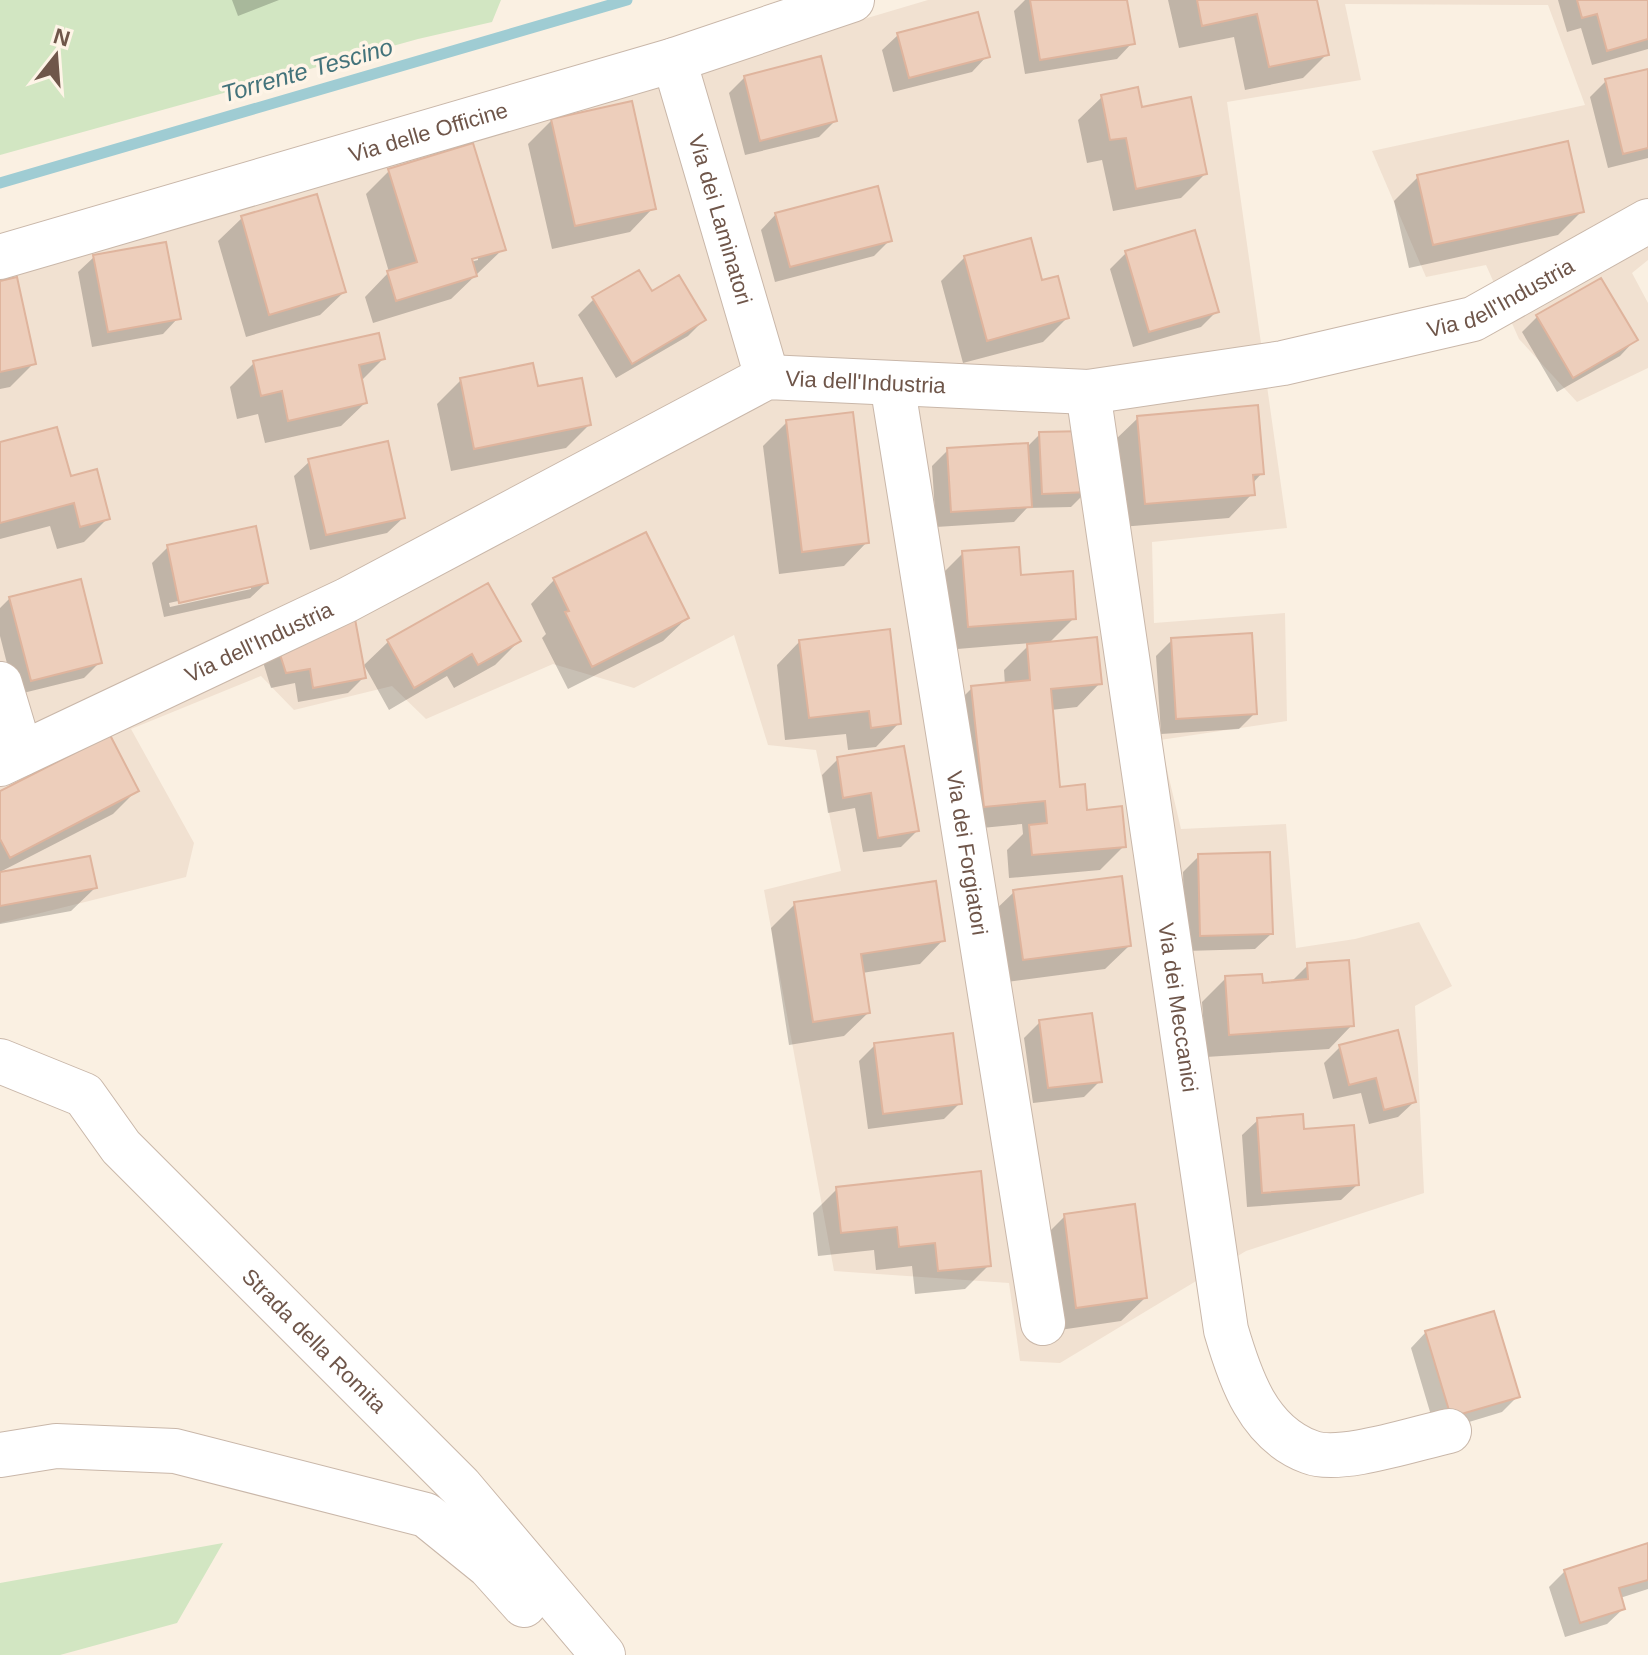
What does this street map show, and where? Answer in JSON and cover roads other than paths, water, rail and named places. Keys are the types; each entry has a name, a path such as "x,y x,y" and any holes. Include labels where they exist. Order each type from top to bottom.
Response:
{"street":[{"name":"Via delle Officine","path":"0,257 674,60 852,0"},
{"name":"Via dei Laminatori","path":"674,60 767,377"},
{"name":"Via dell'Industria","path":"10,759 347,600 767,377 1088,392 1283,363 1473,319 1648,221"},
{"name":"Via dei Forgiatori","path":"892,383 1043,1323"},
{"name":"Via dei Meccanici","path":"1088,392 1226,1330 1241,1379 1268,1425 1311,1453 1344,1454 1449,1431"},
{"path":"0,684 10,759"},
{"name":"Strada della Romita","path":"0,1061 84,1095 121,1147 460,1486 603,1655"},
{"path":"0,1455 56,1446 175,1451 426,1515 489,1566 568,1655"}],"waterway":[{"name":"Torrente Tescino","path":"0,183 627,0"}]}
